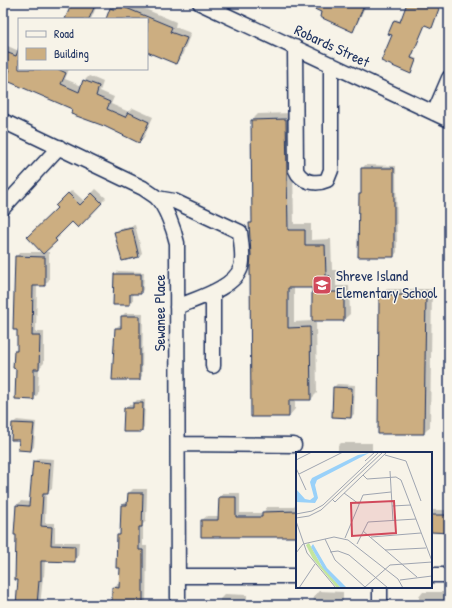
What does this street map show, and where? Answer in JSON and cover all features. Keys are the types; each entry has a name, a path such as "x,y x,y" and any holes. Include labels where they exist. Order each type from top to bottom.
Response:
{"street":[{"name":"Robards Street","path":"200,3 449,120"},
{"path":"295,47 296,170 300,177 314,183 321,183 327,180 330,170 331,64"},
{"path":"434,113 449,78"},
{"name":"Sewanee Place","path":"3,121 143,188 157,198 168,216 175,233 177,307 178,605"},
{"path":"3,208 59,147"},
{"path":"157,198 174,201 240,232 242,266 238,274 224,287 177,307"},
{"path":"213,292 213,366"},
{"path":"178,444 294,445"},
{"path":"432,576 449,575"},
{"path":"178,576 296,576"},
{"path":"380,588 380,605"}],"building":[{"path":"72,3 96,3 89,18 65,18"},
{"path":"301,3 365,3 353,32 320,17 321,12"},
{"path":"407,3 441,3 432,28 425,25 411,58 416,60 411,74 381,61 392,35 388,34 394,20 400,22"},
{"path":"119,5 172,27 170,32 187,38 176,64 148,52 148,18 106,18 110,8 116,10"},
{"path":"3,51 16,56 18,51 18,70 60,70 66,73 61,84 79,92 83,80 99,86 96,96 110,102 107,109 125,117 128,112 149,122 139,143 104,126 71,114 72,109 5,80 10,70 3,67"},
{"path":"286,119 288,230 305,230 305,245 325,245 326,276 330,276 331,292 344,292 344,321 312,321 312,288 288,288 288,328 310,327 311,400 289,400 289,417 251,417 251,255 249,223 252,223 251,120"},
{"path":"361,168 394,168 394,257 358,257"},
{"path":"68,193 80,205 92,193 102,203 78,228 72,222 55,239 57,241 43,254 27,237 57,208 55,206"},
{"path":"132,228 139,257 122,261 114,232"},
{"path":"15,256 45,257 45,286 33,286 32,336 40,336 39,369 34,369 34,400 15,399 16,369 13,368 14,351 17,351 17,330 13,330"},
{"path":"114,274 141,274 141,294 130,294 130,305 113,305"},
{"path":"379,295 426,295 424,434 378,434"},
{"path":"121,316 140,316 140,380 112,380 115,328 121,328"},
{"path":"333,387 352,388 351,418 332,417"},
{"path":"133,403 143,403 142,432 123,432 124,408 133,408"},
{"path":"12,423 34,424 31,451 18,450 19,440 11,440"},
{"path":"33,461 50,463 48,494 43,494 41,526 52,527 51,545 75,546 75,562 41,561 41,581 39,581 37,605 16,605 18,580 15,580 16,535 14,535 16,505 29,506"},
{"path":"128,493 143,493 142,527 139,527 139,550 143,550 143,605 112,605 112,587 119,588 120,568 116,568 117,535 120,535 121,505 127,505"},
{"path":"219,497 236,497 236,517 262,517 262,512 296,511 296,537 201,537 201,520 218,520"},
{"path":"432,515 449,515 449,533 432,532"}],"place":[{"name":"Shreve Island Elementary School","path":"322,285"}]}
